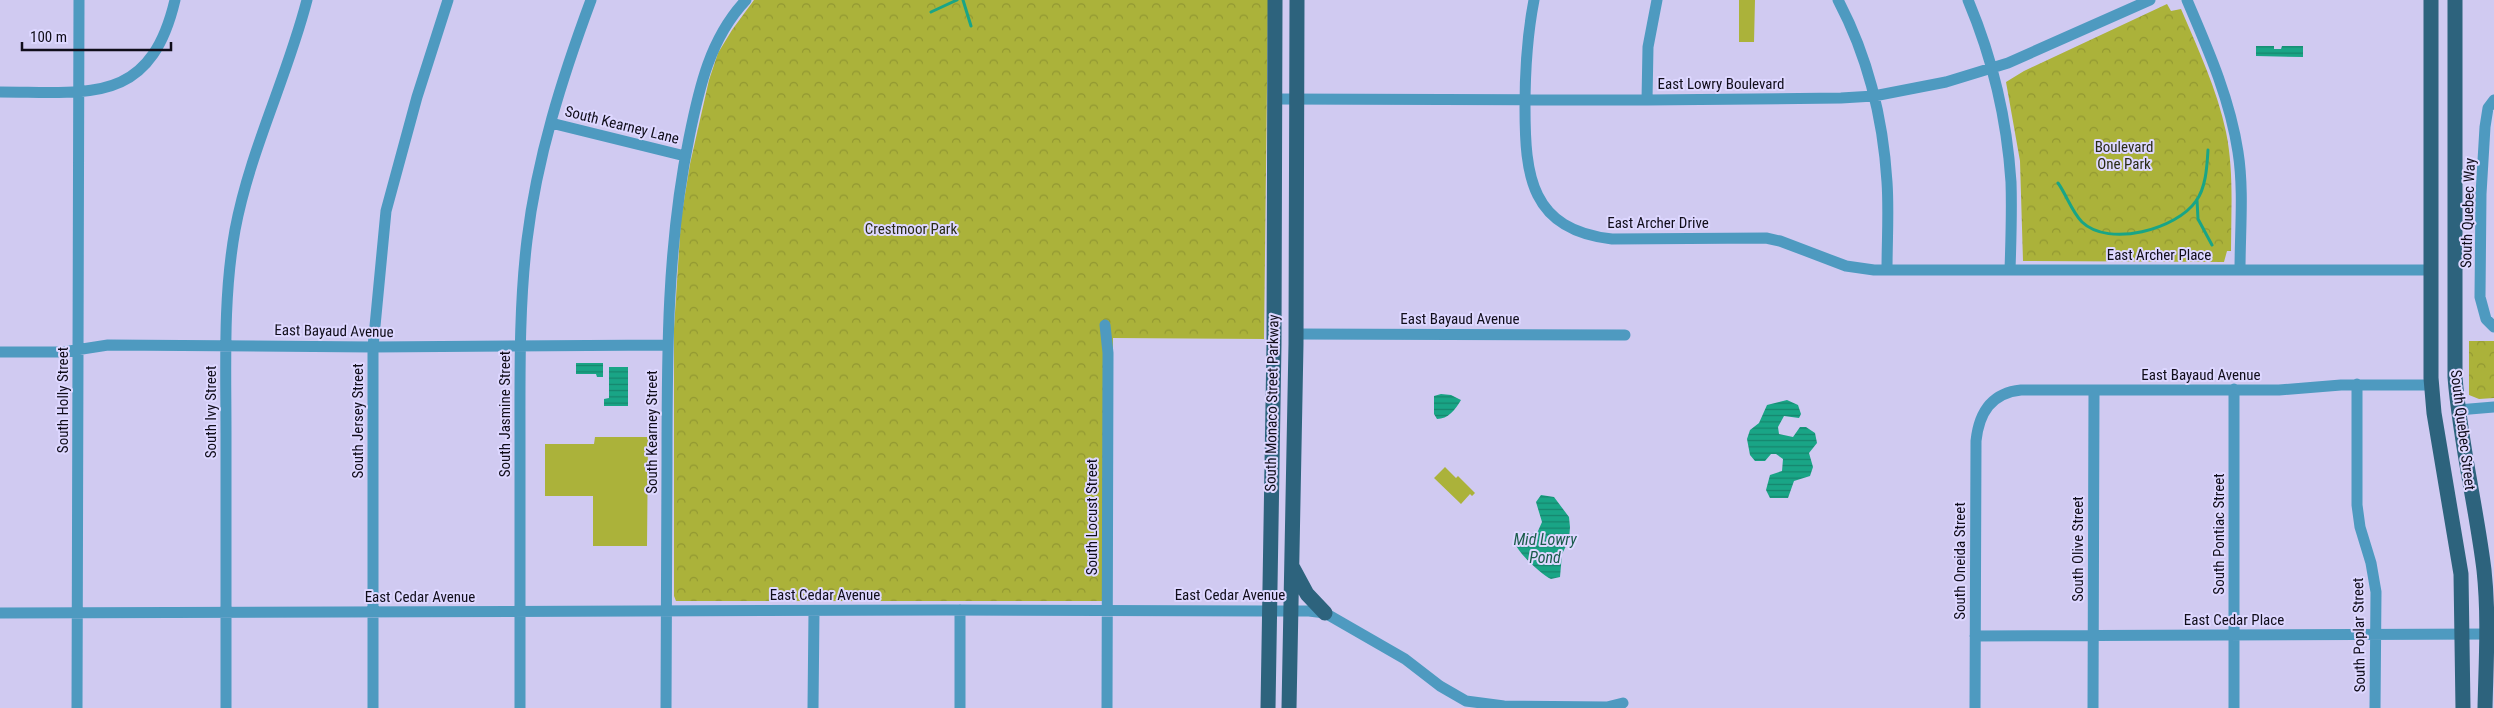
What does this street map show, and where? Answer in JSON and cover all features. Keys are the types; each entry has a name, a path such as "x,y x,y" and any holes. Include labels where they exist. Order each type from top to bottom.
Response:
{"main road":[{"name":"South Monaco Street Parkway","path":"1268,708 1274,344 1276,0"},
{"name":"South Monaco Street Parkway","path":"1289,708 1296,334 1297,0"},
{"name":"South Quebec Street","path":"2431,0 2432,385 2436,427 2461,574 2463,708"},
{"name":"South Quebec Street","path":"2455,0 2455,363 2458,410 2484,572 2490,634 2486,708"},
{"path":"1275,251 1283,283 1284,318 1296,334"},
{"path":"1274,344 1283,348 1286,357 1286,390 1295,416"},
{"path":"1292,565 1308,594 1325,613"}],"street":[{"name":"South Holly Street","path":"77,708 79,0"},
{"path":"0,92 79,92 117,85 141,70 158,48 175,0"},
{"name":"South Ivy Street","path":"226,708 226,345 228,289 235,230 247,175 265,121 293,49 307,0"},
{"name":"South Jersey Street","path":"373,708 373,347 386,211 414,108 448,0"},
{"name":"South Jasmine Street","path":"520,708 520,346 527,239 538,172 551,123 566,70 591,0"},
{"name":"South Kearney Street","path":"666,708 668,345 674,235 685,156 694,111 712,51 725,26 746,0"},
{"name":"East Archer Drive","path":"1534,0 1526,46 1525,148 1531,182 1541,201 1556,218 1573,230 1592,237 1612,239 1774,239 1846,266 1888,270"},
{"path":"1647,100 1648,47 1657,0"},
{"path":"1838,0 1859,44 1874,96 1886,171 1888,270"},
{"path":"1968,0 1992,69 2009,163 2010,270"},
{"name":"East Lowry Boulevard","path":"1275,98 1647,100 1874,96 1941,83 1992,69 2035,53 2150,0"},
{"path":"2187,0 2218,76 2235,132 2240,176 2240,270"},
{"name":"South Quebec Way","path":"2493,327 2481,307 2480,219 2486,116 2494,100"},
{"name":"South Kearney Lane","path":"551,123 685,156"},
{"name":"East Archer Place","path":"1888,270 2431,270"},
{"name":"South Locust Street","path":"1106,325 1108,354 1108,708"},
{"name":"East Bayaud Avenue","path":"1296,334 1625,334"},
{"name":"East Bayaud Avenue","path":"0,352 78,349 108,345 373,347 668,345"},
{"name":"East Bayaud Avenue","path":"1982,416 1992,401 2006,392 2021,390 2287,389 2357,384 2432,385"},
{"name":"South Poplar Street","path":"2357,384 2357,505 2361,532 2375,582 2375,708"},
{"name":"South Pontiac Street","path":"2234,389 2234,708"},
{"name":"South Olive Street","path":"2093,708 2094,390"},
{"path":"2458,410 2494,407"},
{"name":"South Oneida Street","path":"1975,708 1976,441 1982,416"},
{"path":"960,610 960,708"},
{"name":"East Cedar Avenue","path":"0,613 1291,610 1325,613 1405,659 1440,686 1466,701 1496,705 1607,707 1623,703"},
{"path":"813,708 814,611"},
{"name":"East Cedar Place","path":"1975,636 2490,634"}],"green space":[{"name":"Crestmoor Park","path":"754,0 1268,0 1264,339 1113,338 1112,601 676,601 674,596 674,329 681,219 690,164 709,80 718,53"},
{"path":"1739,0 1755,0 1754,42 1739,42"},
{"name":"Boulevard One Park","path":"2167,4 2171,11 2181,9 2218,100 2229,147 2232,191 2231,251 2227,251 2224,262 2023,261 2020,161 2006,82 2024,71"},
{"path":"2469,341 2494,341 2494,398 2479,399 2469,395"},
{"path":"595,437 648,437 647,546 593,546 593,496 545,496 545,444 594,444"},
{"path":"1445,467 1456,478 1458,476 1475,493 1472,496 1470,494 1461,504 1434,478"}],"water":[{"path":"2256,46 2274,46 2274,49 2281,49 2282,46 2303,46 2303,57 2256,56"},
{"path":"576,363 603,363 603,377 597,377 596,374 576,374"},
{"path":"609,367 628,367 628,406 604,406 604,399 609,398"},
{"path":"1441,394 1451,395 1461,400 1451,413 1441,419 1437,419 1434,414 1434,396"},
{"path":"1787,400 1798,405 1801,414 1799,418 1784,416 1778,427 1779,434 1793,437 1800,427 1806,427 1815,433 1817,443 1809,453 1813,467 1810,476 1794,481 1788,498 1770,498 1766,490 1770,475 1782,471 1783,459 1776,454 1771,454 1765,461 1755,461 1750,455 1747,439 1750,430 1759,423 1767,405"},
{"name":"Mid Lowry Pond","path":"1541,495 1554,497 1569,517 1569,540 1562,554 1560,577 1551,579 1531,563 1515,543 1538,531 1542,522 1536,502"}],"waterway":[{"path":"931,12 957,0"},
{"path":"963,0 971,26"},
{"path":"2058,183 2078,218 2094,230 2109,234 2142,232 2174,220 2187,211 2196,201 2204,183 2208,150"},
{"path":"2197,200 2198,219 2212,245"}]}
